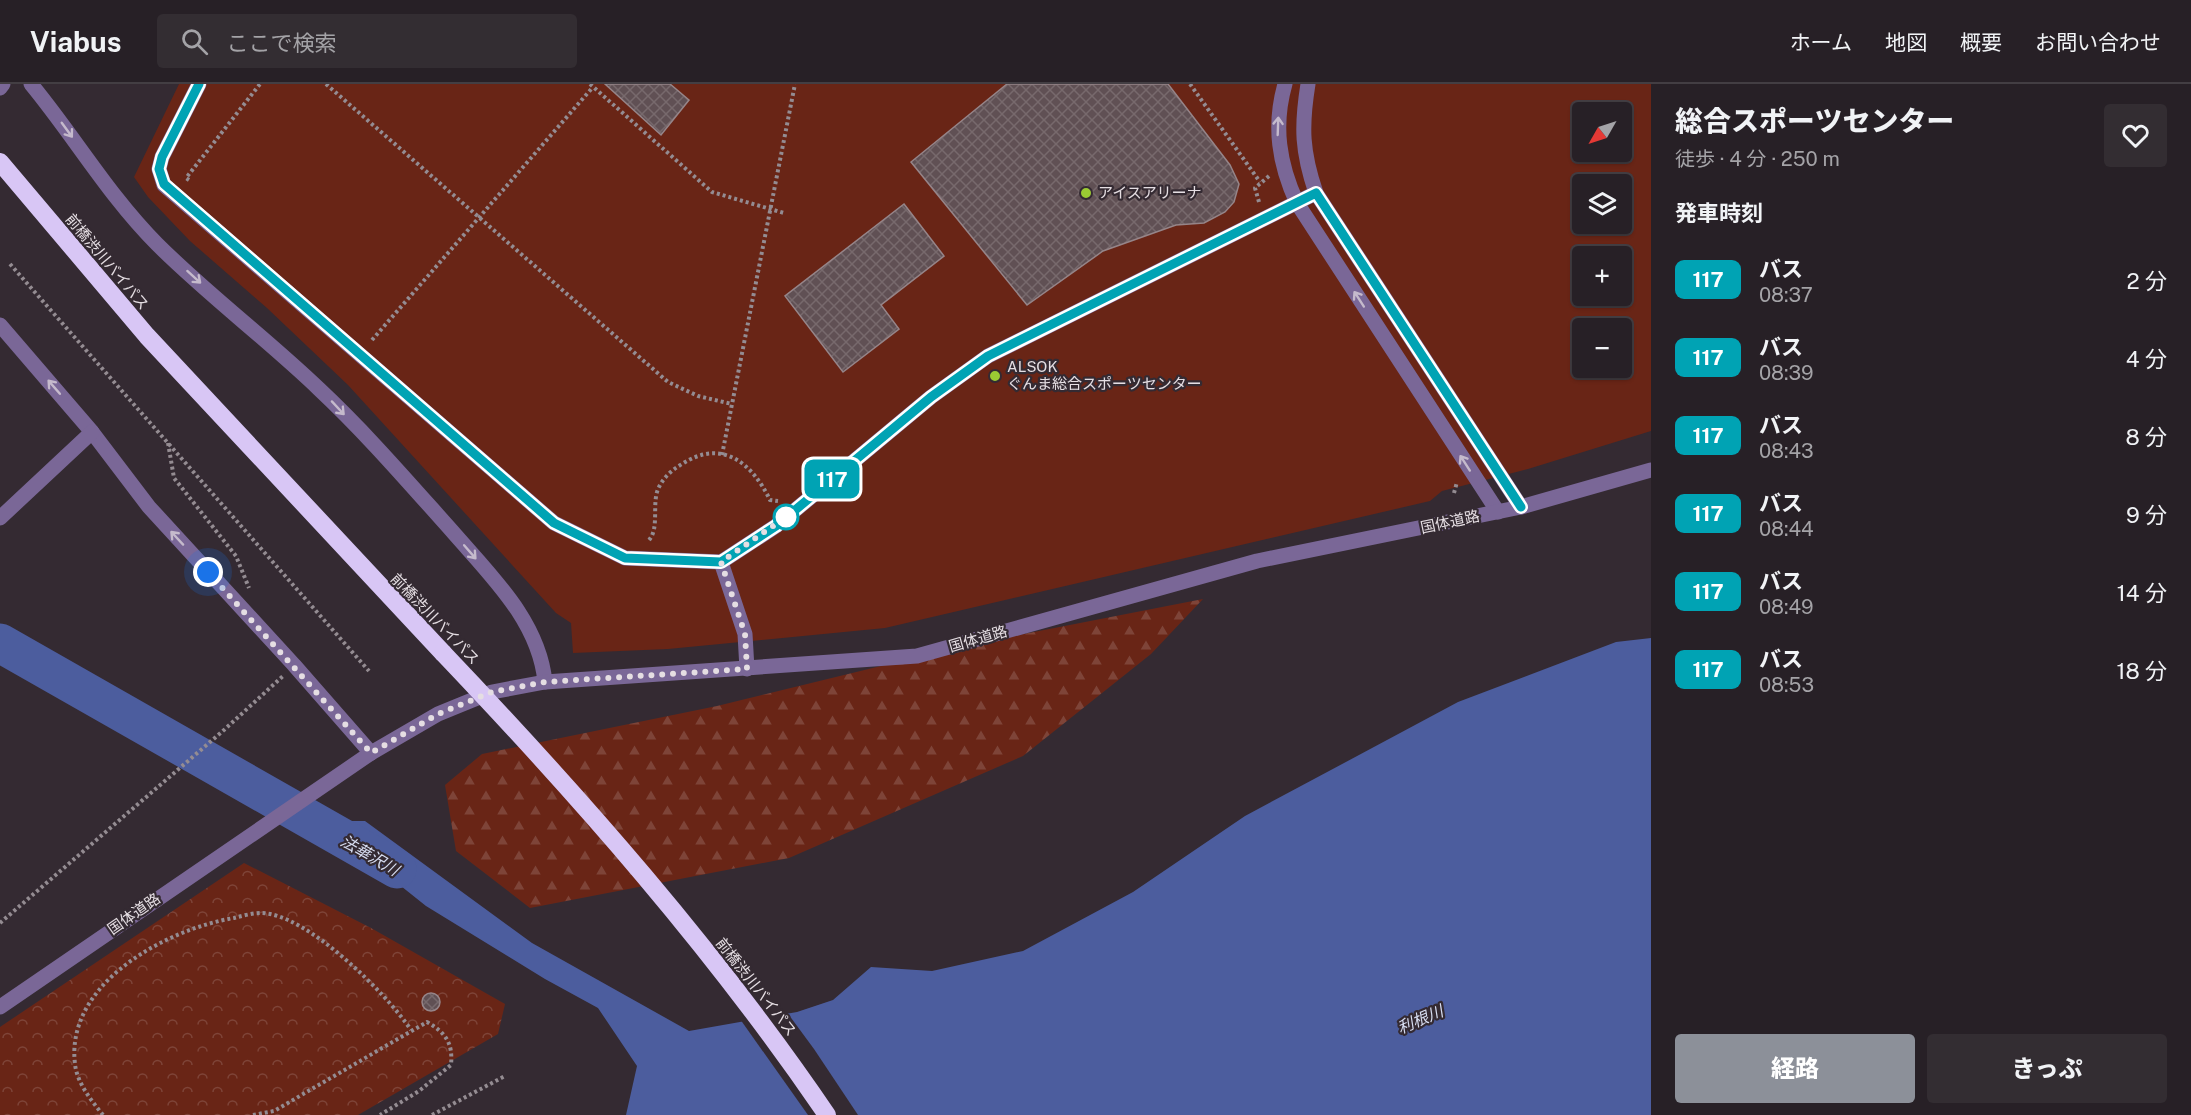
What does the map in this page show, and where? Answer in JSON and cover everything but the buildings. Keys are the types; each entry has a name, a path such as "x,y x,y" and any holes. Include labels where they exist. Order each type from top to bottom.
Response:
{"highway":[{"name":"前橋渋川バイパス","path":"0,162 147,336 566,784 675,912 742,997 827,1115"}],"street":[{"path":"0,88 3,84"},
{"path":"31,84 68,129 94,169 156,243 320,389 499,585 520,614 540,652 545,682"},
{"path":"199,84 162,157 159,169 164,184 181,202 554,523 625,558 721,562 776,526 931,397 988,356 1316,193"},
{"path":"1285,84 1278,138 1284,171 1297,203 1498,512"},
{"path":"1308,84 1302,137 1304,154 1316,193 1521,507"},
{"path":"0,325 92,432 148,507 294,665 371,753"},
{"path":"0,518 92,432"},
{"name":"国体道路","path":"0,1007 371,753 438,714 492,692 545,682 917,656 1257,561 1521,507 1651,470"},
{"path":"721,562 745,634 747,669"}],"path":[{"path":"195,185 186,178 260,84"},
{"path":"326,84 668,382 699,396 732,404"},
{"path":"722,455 795,84"},
{"path":"1190,84 1260,182"},
{"path":"372,340 591,85 712,192 784,213"},
{"path":"1258,207 1259,199 1255,188 1260,182 1273,175"},
{"path":"10,264 369,671"},
{"path":"364,332 381,348"},
{"path":"168,442 174,477 236,556 250,592 253,621"},
{"path":"645,543 653,533 654,504 663,478 693,457 713,452 732,457 747,466 758,479 770,500 778,501 787,494"},
{"path":"0,923 215,738 294,665"},
{"path":"103,1115 80,1081 75,1066 77,1032 93,998 130,960 163,940 207,922 262,913 302,926 336,950 411,1030"},
{"path":"253,1115 274,1111 428,1022 444,1032 453,1049 451,1065 419,1091 380,1115"},
{"path":"432,1115 505,1076"}],"green space":[{"name":"ALSOK ぐんま総合スポーツセンター","path":"179,84 1651,84 1651,431 1528,469 1442,491 1430,501 885,628 668,649 573,653 571,623 556,613 348,385 267,308 190,241 148,197 134,177"},
{"path":"1203,599 1151,654 1023,756 789,858 530,908 456,851 445,785 482,754 717,706 967,645"},
{"path":"244,863 371,928 505,1004 498,1034 358,1115 0,1115 0,1027"}],"water":[{"name":"利根川","path":"1651,638 1651,1115 626,1115 637,1066 598,1008 545,979 426,906 352,847 343,821 365,821 532,943 689,1031 797,1012 833,1000 871,967 932,971 1023,951 1133,892 1245,816 1458,702 1616,642"}],"pier":[{"path":"786,1011 858,1115 808,1115 740,1019"}],"waterway":[{"name":"法華沢川","path":"0,643 397,869"}],"bus line":[{"name":"117","path":"199,84 162,157 159,169 164,184 181,202 554,523 592,544 625,558 721,562 776,526 931,397 988,356 1316,193 1521,507"}],"place":[{"name":"アイスアリーナ","path":"1086,193"},
{"name":"ALSOK ぐんま総合スポーツセンター","path":"995,376"}],"route":[{"path":"208,572 336,711 371,753 438,714 492,692 545,682 747,669 745,634 721,562 776,526 793,512 786,517"}]}
